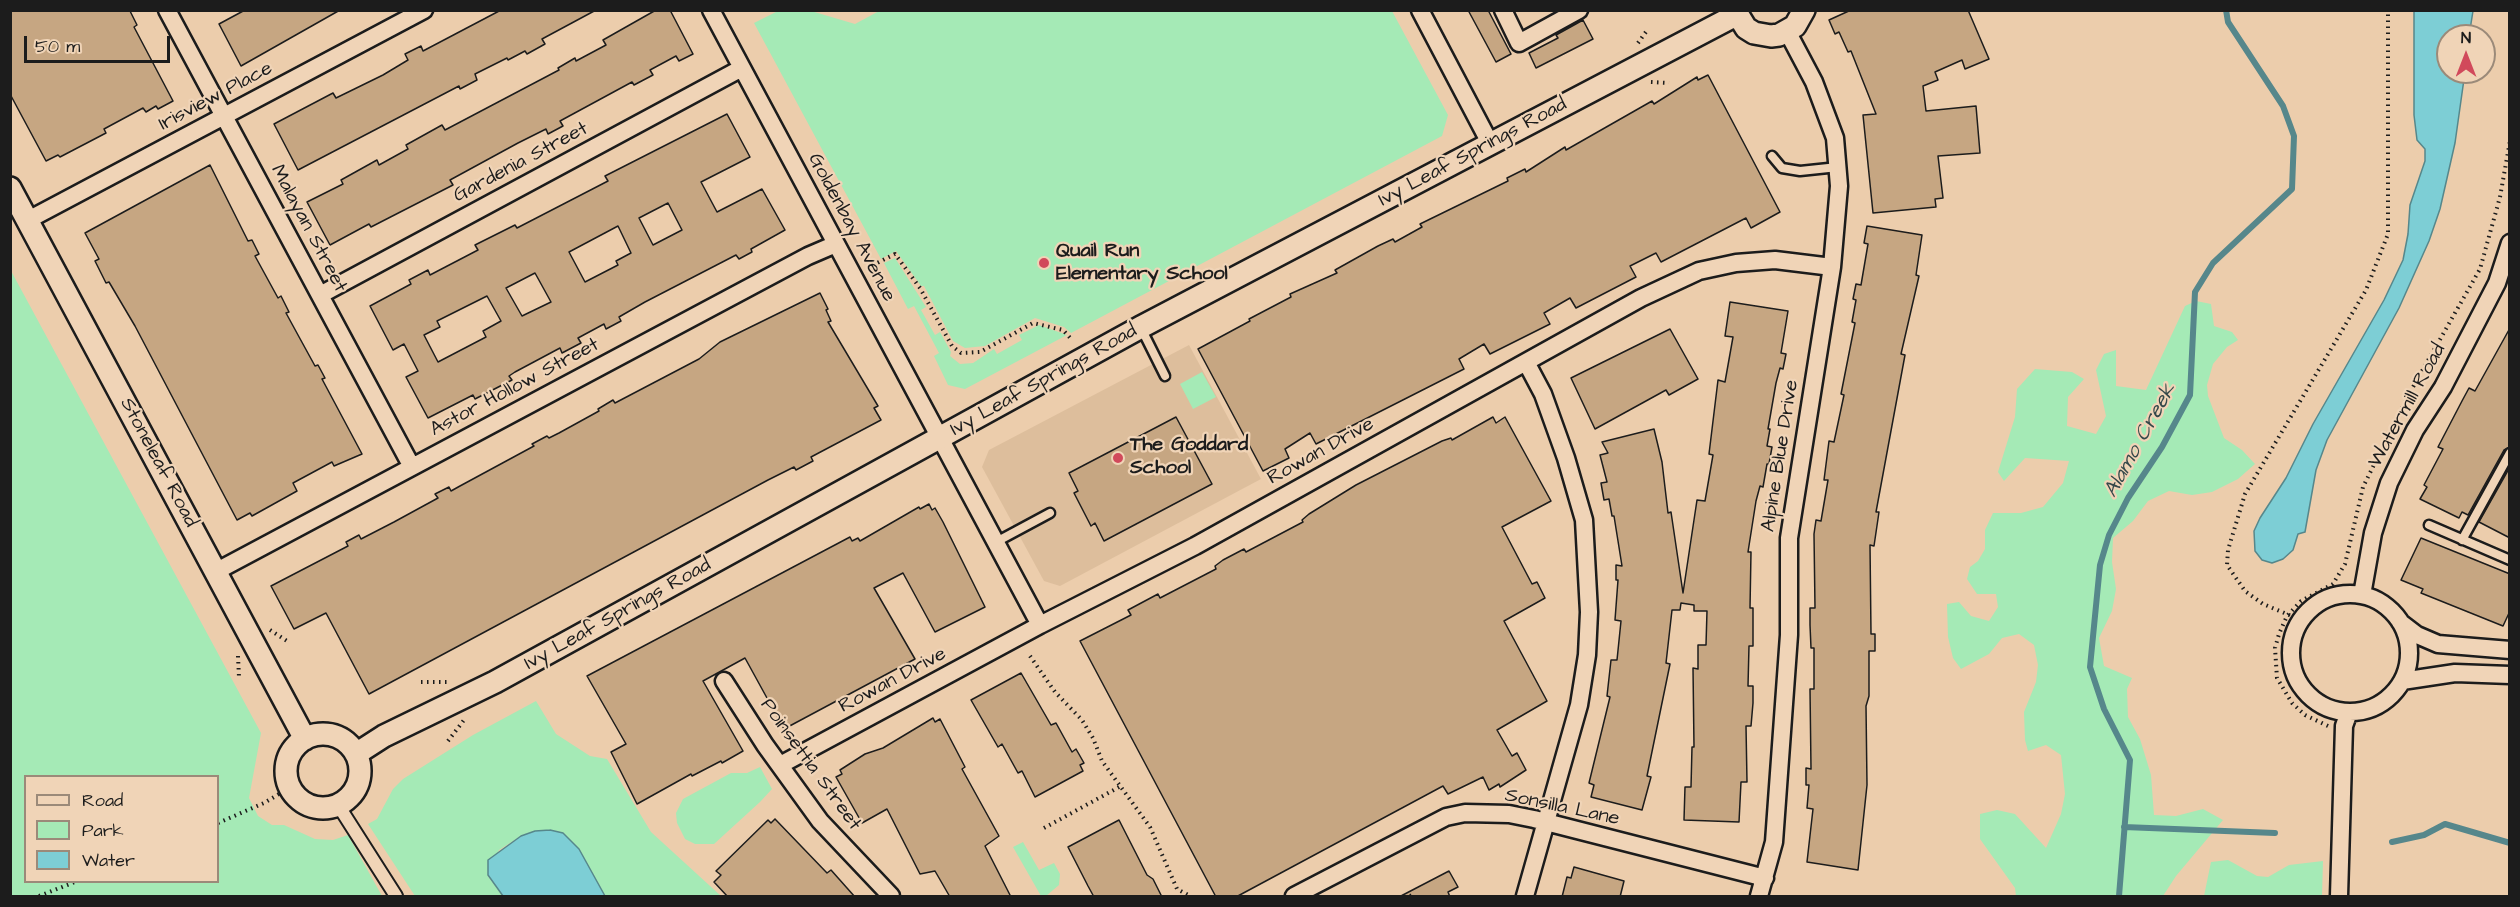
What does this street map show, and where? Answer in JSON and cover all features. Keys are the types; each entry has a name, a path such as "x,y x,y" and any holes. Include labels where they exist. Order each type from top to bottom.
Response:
{"street":[{"name":"Malayan Street","path":"167,10 412,467"},
{"name":"Irisview Place","path":"28,220 424,10"},
{"name":"Goldenbay Avenue","path":"711,10 1040,624"},
{"path":"1420,10 1491,145"},
{"path":"1503,10 1519,43 1579,10"},
{"path":"1736,13 1754,33 1771,36 1787,32 1795,26 1803,10"},
{"name":"Ivy Leaf Springs Road","path":"356,754 384,736 495,682 941,439 1141,327 1491,145 1736,13"},
{"name":"Alpine Blue Drive","path":"1759,897 1773,842 1788,646 1789,538 1832,267 1839,167 1835,138 1814,82 1787,32"},
{"name":"Gardenia Street","path":"320,295 742,68"},
{"name":"Stoneleaf Road","path":"10,188 305,739"},
{"name":"Watermill Road","path":"2362,595 2373,533 2389,483 2415,430 2443,387 2497,283 2510,243"},
{"name":"Astor Hollow Street","path":"215,572 798,262 836,244"},
{"name":"Rowan Drive","path":"782,764 1040,624 1195,546 1641,298 1699,272 1736,263 1775,260 1832,267"},
{"path":"1525,897 1579,705 1587,655 1588,559 1584,520 1566,458 1543,394 1526,362"},
{"path":"2400,622 2408,641 2408,662 2402,681 2380,704 2365,710 2349,712 2330,709 2312,699 2299,685 2292,666 2290,647 2301,620 2307,612 2323,600 2342,594 2362,595 2384,605 2417,636 2438,644 2510,650"},
{"path":"2402,681 2455,673 2510,675"},
{"name":"Poinsettia Street","path":"724,681 765,745 782,764 820,821 891,897"},
{"path":"2339,897 2344,726 2349,712"},
{"path":"314,735 333,735 350,746 356,754 359,763 358,783 347,799 338,805 316,807 296,797 289,788 286,765 289,755 305,739 314,735"},
{"path":"338,805 396,897"},
{"name":"Sonsilla Lane","path":"1294,897 1446,817 1465,813 1509,814 1765,878"}],"lane":[{"path":"1773,156 1782,168 1800,171 1839,167"},
{"path":"1141,327 1165,376"},
{"path":"2462,540 2510,453"},
{"path":"996,542 1050,513"},
{"path":"2430,525 2510,560"}],"path":[{"path":"2301,620 2287,616 2245,591 2227,565 2228,550 2245,494 2366,290 2388,234 2388,10"},
{"path":"853,275 896,254 920,288 952,346 961,352 980,352 1033,323 1063,330 1072,340"},
{"path":"1030,656 1055,692 1082,720 1094,738 1102,761 1150,827 1176,889 1190,897"},
{"path":"1044,828 1121,786"},
{"path":"219,823 289,788"},
{"path":"39,897 73,883"}],"shaded area":[{"name":"The Goddard School","path":"1189,345 1261,479 1060,586 1044,581 982,467 989,450"}],"green space":[{"name":"Quail Run Elementary School","path":"881,10 1392,11 1448,115 1442,136 1071,333 1064,327 1035,318 985,346 965,348 953,341 924,286 921,286 896,251 881,259 754,23 778,11 811,11 855,24"},
{"path":"895,258 926,307 921,310 935,335 940,332 951,352 950,356 960,364 973,363 994,349 997,354 1022,340 1019,335 1039,325 1067,335 965,389 948,385 934,356 939,353 914,306 908,309 884,263"},
{"path":"10,269 261,733 249,798 258,816 272,825 284,825 315,839 333,840 348,835 382,896 11,896"},
{"path":"2196,301 2211,304 2214,326 2232,332 2238,340 2227,347 2213,364 2207,385 2208,396 2224,438 2242,450 2255,464 2238,479 2212,492 2192,495 2169,491 2148,501 2133,521 2113,538 2112,562 2116,589 2112,611 2099,638 2104,666 2132,678 2127,689 2128,717 2140,739 2151,775 2154,815 2176,816 2203,809 2223,820 2176,876 2163,896 2016,896 2015,888 1980,839 1980,814 1997,810 2015,814 2046,848 2061,814 2065,794 2061,755 2046,745 2028,751 2025,740 2024,712 2036,682 2038,665 2034,645 2019,634 2002,638 1989,654 1961,669 1953,658 1948,637 1947,604 1959,602 1971,616 1989,621 1998,607 1996,594 1977,594 1967,579 1970,567 1978,561 1985,549 1985,530 1993,513 2021,513 2043,507 2063,483 2069,461 2025,458 2004,481 1998,472 2015,417 2017,389 2035,369 2072,372 2084,379 2068,397 2067,426 2096,434 2106,416 2096,370 2104,354 2116,350 2116,386 2146,390 2185,306"},
{"path":"1202,372 1216,397 1193,409 1180,384"},
{"path":"536,701 556,734 590,756 607,759 651,832 721,896 605,896 578,849 521,836 499,850 488,876 503,896 415,896 368,824 377,819 393,789 403,779 473,735"},
{"path":"760,767 772,789 760,802 714,844 695,844 685,839 677,823 676,813 683,799 731,773 747,773"},
{"path":"1023,842 1039,870 1054,863 1060,874 1059,885 1046,896 1041,896 1013,847"},
{"path":"2228,860 2257,876 2268,877 2289,865 2323,861 2322,896 2204,896 2211,862"}],"water":[{"path":"2414,11 2473,11 2471,24 2436,24 2436,84 2463,84 2455,143 2440,209 2429,241 2399,308 2327,440 2316,470 2305,532 2298,534 2293,550 2283,559 2272,563 2262,560 2255,551 2254,531 2260,518 2286,478 2313,424 2384,300 2403,260 2410,205 2425,161 2425,149 2417,140 2414,115"},
{"path":"550,830 563,833 579,849 605,896 503,896 488,875 488,860 521,836 535,831"}],"building":[{"path":"10,10 130,11 137,25 134,27 173,101 146,112 143,108 104,129 106,133 60,157 58,155 46,161 10,94"},
{"path":"245,10 340,10 241,66 219,24"},
{"path":"501,10 596,10 542,39 545,44 527,54 525,51 475,74 477,80 460,89 459,86 298,170 274,124 333,93 336,98 383,75 408,60 405,54 421,46 423,51"},
{"path":"656,10 670,10 693,54 679,61 676,56 650,70 653,75 634,85 632,82 560,121 563,126 548,134 546,129 518,143 450,180 453,185 330,245 307,202 343,184 341,180 377,160 379,165 408,149 406,145 442,125 445,130 559,70 558,68 575,58 576,61 606,45 603,40"},
{"path":"1468,10 1488,10 1511,54 1496,62"},
{"path":"1851,10 1968,10 1989,59 1965,69 1962,60 1935,72 1938,80 1923,86 1926,111 1976,106 1980,153 1938,156 1943,198 1935,199 1936,207 1873,213 1863,115 1876,114 1851,51 1848,52 1839,32 1835,34 1829,20"},
{"path":"1583,20 1593,39 1536,68 1529,53 1558,38 1556,35"},
{"path":"1708,75 1780,212 1751,228 1746,218 1661,262 1656,253 1630,266 1636,277 1576,308 1570,298 1544,313 1550,324 1490,354 1484,344 1459,359 1464,369 1316,444 1310,433 1285,449 1289,458 1263,471 1198,349 1291,297 1290,294 1337,273 1335,270 1378,246 1393,239 1395,242 1422,227 1420,224 1508,181 1507,178 1525,169 1526,172 1565,147 1566,150 1652,101 1654,104 1697,77 1698,80"},
{"path":"727,114 750,157 701,182 717,212 762,189 785,230 751,249 752,252 739,259 736,255 645,302 619,317 621,321 606,329 604,324 578,338 581,343 562,353 560,348 515,372 509,376 512,380 475,399 473,395 428,418 406,377 418,371 404,344 393,350 370,306 411,284 409,280 428,270 430,275 478,250 475,245 515,225 517,228 608,181 605,176","holes":["668,203 682,230 653,245 639,218","618,226 631,253 616,261 618,265 585,282 569,252","535,273 551,302 522,316 506,288","487,296 501,321 483,331 486,337 438,362 424,335 440,327 437,321"]},
{"path":"210,165 248,241 252,240 259,254 255,256 278,298 281,296 289,312 286,313 315,366 318,365 325,378 322,379 362,454 334,466 332,462 293,483 297,491 252,516 250,513 237,520 135,326 109,282 106,283 95,261 99,259 85,233"},
{"path":"1867,226 1922,235 1916,275 1919,276 1901,354 1905,355 1876,512 1879,512 1874,546 1870,545 1871,634 1875,634 1875,651 1869,651 1869,696 1866,706 1867,785 1858,870 1807,862 1813,809 1807,808 1809,785 1806,785 1806,768 1811,769 1810,689 1814,689 1814,648 1811,648 1810,608 1815,608 1814,534 1816,520 1821,521 1828,480 1824,480 1829,441 1834,442 1844,395 1841,394 1855,323 1852,322 1856,300 1853,299 1856,284 1861,285 1868,244 1864,243"},
{"path":"820,293 828,309 826,310 831,321 828,322 878,406 874,408 881,420 811,457 813,461 796,470 794,467 768,480 369,694 326,613 294,629 271,586 348,546 346,542 359,535 361,539 438,498 435,494 449,487 451,491 534,446 532,444 547,436 549,438 599,411 598,409 613,400 615,403 699,359 720,342"},
{"path":"1730,302 1788,311 1781,353 1786,354 1783,369 1780,368 1776,383 1768,429 1770,429 1767,446 1772,447 1763,487 1760,486 1756,501 1748,552 1751,552 1750,608 1753,608 1753,646 1749,646 1748,686 1753,686 1753,703 1751,726 1746,726 1747,782 1741,782 1739,822 1684,820 1685,787 1691,787 1692,747 1694,747 1693,668 1698,669 1698,645 1706,645 1707,611 1694,611 1694,605 1681,603 1680,610 1672,610 1666,663 1670,664 1647,776 1651,777 1642,810 1591,797 1594,785 1589,783 1610,697 1607,696 1611,660 1617,660 1621,621 1615,620 1618,580 1616,580 1616,565 1622,566 1614,516 1612,516 1609,499 1604,500 1601,483 1607,482 1600,455 1608,453 1602,442 1654,429 1662,462 1668,513 1671,512 1683,593 1697,500 1705,501 1713,455 1709,454 1718,380 1725,382 1733,337 1725,336"},
{"path":"2510,328 2510,447 2504,450 2468,515 2462,512 2459,518 2420,499 2427,487 2424,485 2443,449 2438,447 2462,401 2469,388 2475,391"},
{"path":"1670,329 1698,379 1669,395 1666,390 1595,429 1571,378"},
{"path":"1176,417 1212,484 1104,541 1095,523 1091,526 1074,493 1078,491 1069,473"},
{"path":"1493,417 1496,423 1505,417 1551,501 1502,527 1532,584 1537,582 1545,598 1504,621 1547,701 1497,730 1512,756 1517,753 1526,770 1500,787 1499,784 1489,790 1483,777 1448,794 1443,786 1236,897 1216,897 1080,641 1131,615 1128,610 1158,594 1160,598 1216,569 1215,566 1223,560 1244,549 1246,552 1303,522 1302,520 1309,514 1356,485 1442,441 1451,438 1452,440"},
{"path":"2510,467 2510,538 2479,522"},
{"path":"929,504 932,510 935,508 943,522 985,607 935,632 903,573 874,588 915,659 784,729 745,658 703,681 743,751 722,763 721,761 692,776 691,774 637,804 611,752 626,744 587,676 850,537 852,541 858,538 860,541 919,507 920,509"},
{"path":"2421,538 2510,574 2510,611 2503,626 2421,593 2423,589 2401,580"},
{"path":"1021,673 1051,725 1056,723 1072,752 1076,749 1084,763 1080,765 1083,771 1035,797 1022,771 1018,773 1002,744 998,747 971,700"},
{"path":"933,718 935,722 940,719 965,767 962,769 999,836 985,846 1011,897 950,897 935,871 920,874 887,809 862,823 836,777 842,774 840,770 865,754 883,748"},
{"path":"775,819 827,873 831,870 855,897 728,897 714,882 721,875 716,871 768,820 771,823"},
{"path":"1119,820 1147,875 1153,879 1162,897 1094,897 1068,847"},
{"path":"1574,867 1624,881 1620,897 1562,897 1567,877 1571,878"},
{"path":"1449,871 1458,887 1448,892 1450,897 1399,897"}],"waterway":[{"name":"Alamo Creek","path":"2119,896 2130,760 2104,709 2090,667 2100,565 2109,535 2128,498 2162,447 2190,395 2195,292 2213,263 2292,189 2294,136 2283,106 2228,22 2226,10"},
{"path":"2392,842 2424,835 2445,824 2510,843"},
{"path":"2124,827 2275,833"}],"place":[{"name":"Quail Run Elementary School","path":"1044,263"},
{"name":"The Goddard School","path":"1118,458"}]}
